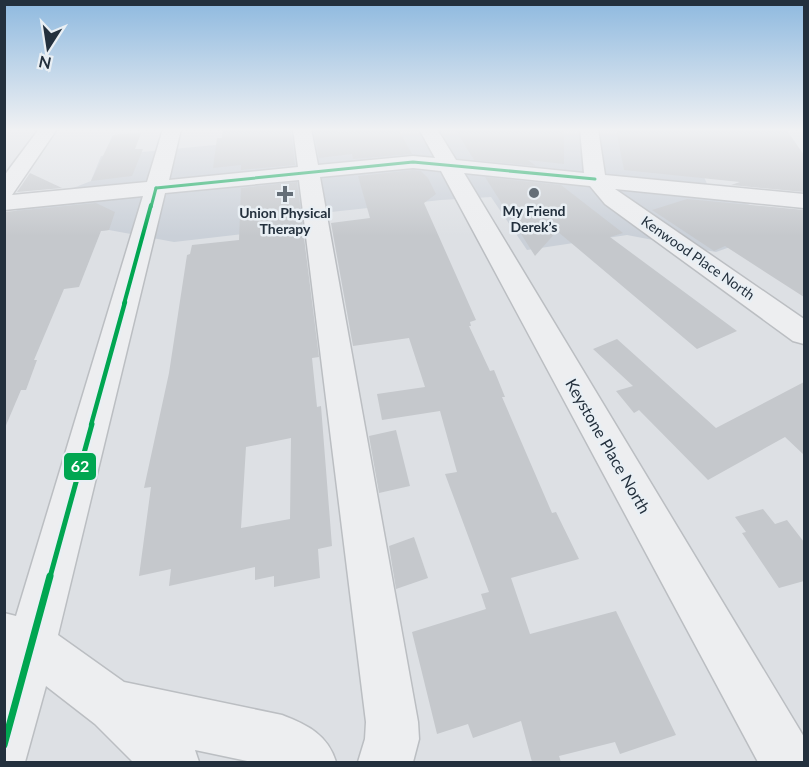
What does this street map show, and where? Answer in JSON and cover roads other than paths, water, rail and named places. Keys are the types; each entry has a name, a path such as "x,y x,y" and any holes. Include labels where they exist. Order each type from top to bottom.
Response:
{"street":[{"path":"4,192 23,165"},
{"path":"4,747 18,641 162,165"},
{"path":"308,165 392,722 392,739 386,762"},
{"path":"4,203 379,165"},
{"name":"Keystone Place North","path":"447,165 778,755"},
{"path":"455,165 804,201"},
{"path":"593,165 595,179"},
{"name":"Kenwood Place North","path":"595,179 613,199 804,333"},
{"path":"18,641 113,706 172,762"},
{"path":"113,706 282,742 309,762"}],"place":[{"name":"My Friend Derek’s","path":"534,193"},
{"name":"Union Physical Therapy","path":"285,194"}]}
